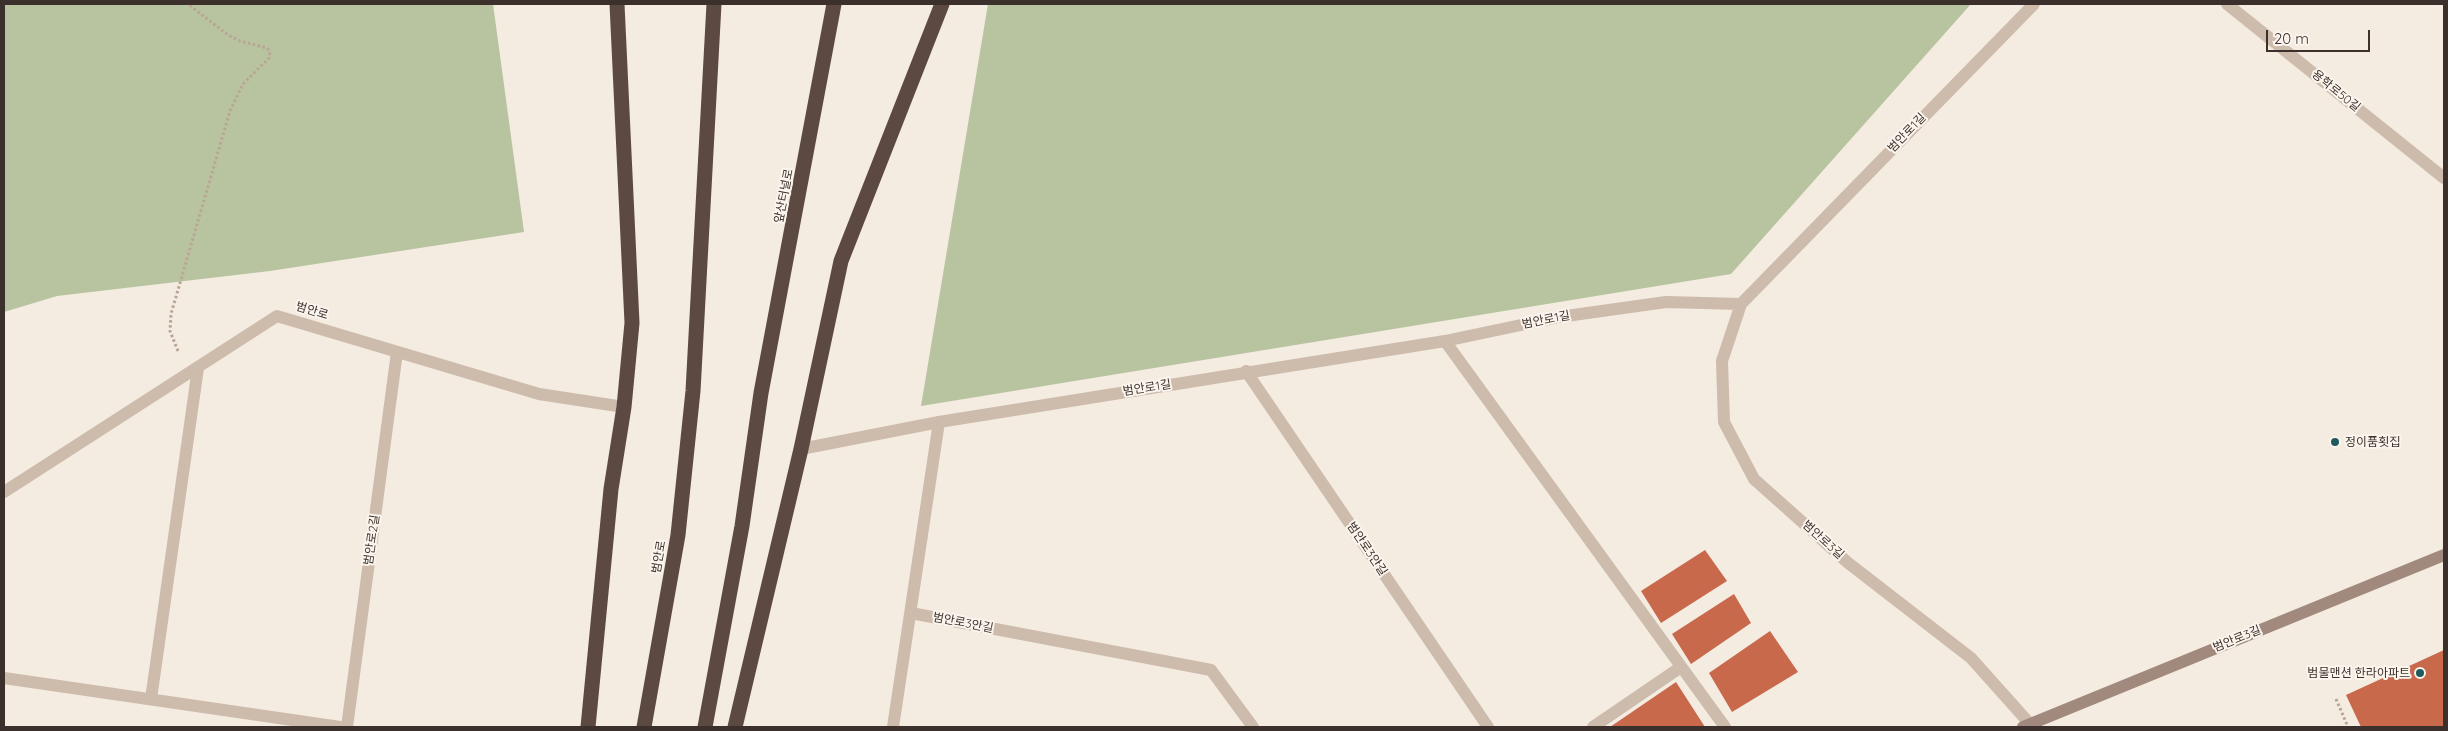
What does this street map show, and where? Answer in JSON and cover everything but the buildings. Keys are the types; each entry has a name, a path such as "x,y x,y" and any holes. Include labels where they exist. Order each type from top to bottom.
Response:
{"highway":[{"path":"588,727 611,489 624,407 632,323 617,4"},
{"name":"범안로","path":"644,727 678,535 693,391 714,4"},
{"name":"앞산터널로","path":"705,727 742,526 761,393 834,4"},
{"path":"735,727 801,449 841,261 942,4"}],"street":[{"name":"범안로1길","path":"939,422 1246,371 1445,341 1559,317 1666,302 1741,304 2034,4"},
{"name":"용학로50길","path":"2227,4 2444,178"},
{"name":"범안로3길","path":"1741,304 1722,361 1724,422 1754,479 1847,562 1971,658 2027,726 2444,555"},
{"name":"범안로","path":"4,492 278,316 539,394 624,407"},
{"path":"1445,341 1724,727"},
{"name":"범안로2길","path":"347,727 397,352"},
{"path":"151,699 192,371"},
{"name":"범안로3안길","path":"1246,371 1488,727"},
{"path":"801,449 939,422 893,727"},
{"name":"범안로3안길","path":"910,613 1211,670 1253,727"},
{"path":"1593,727 1681,667"},
{"path":"4,678 340,727"}],"path":[{"path":"188,4 228,35 267,48 270,52 269,58 243,84 230,111 176,290 170,330 192,371"},
{"path":"2336,699 2348,727"}],"green space":[{"path":"4,4 493,4 524,232 270,271 57,296 4,312"},
{"path":"988,4 1971,4 1731,274 921,406"}],"place":[{"name":"정이품횟집","path":"2335,442"},
{"name":"범물맨션 한라아파트","path":"2420,673"}]}
